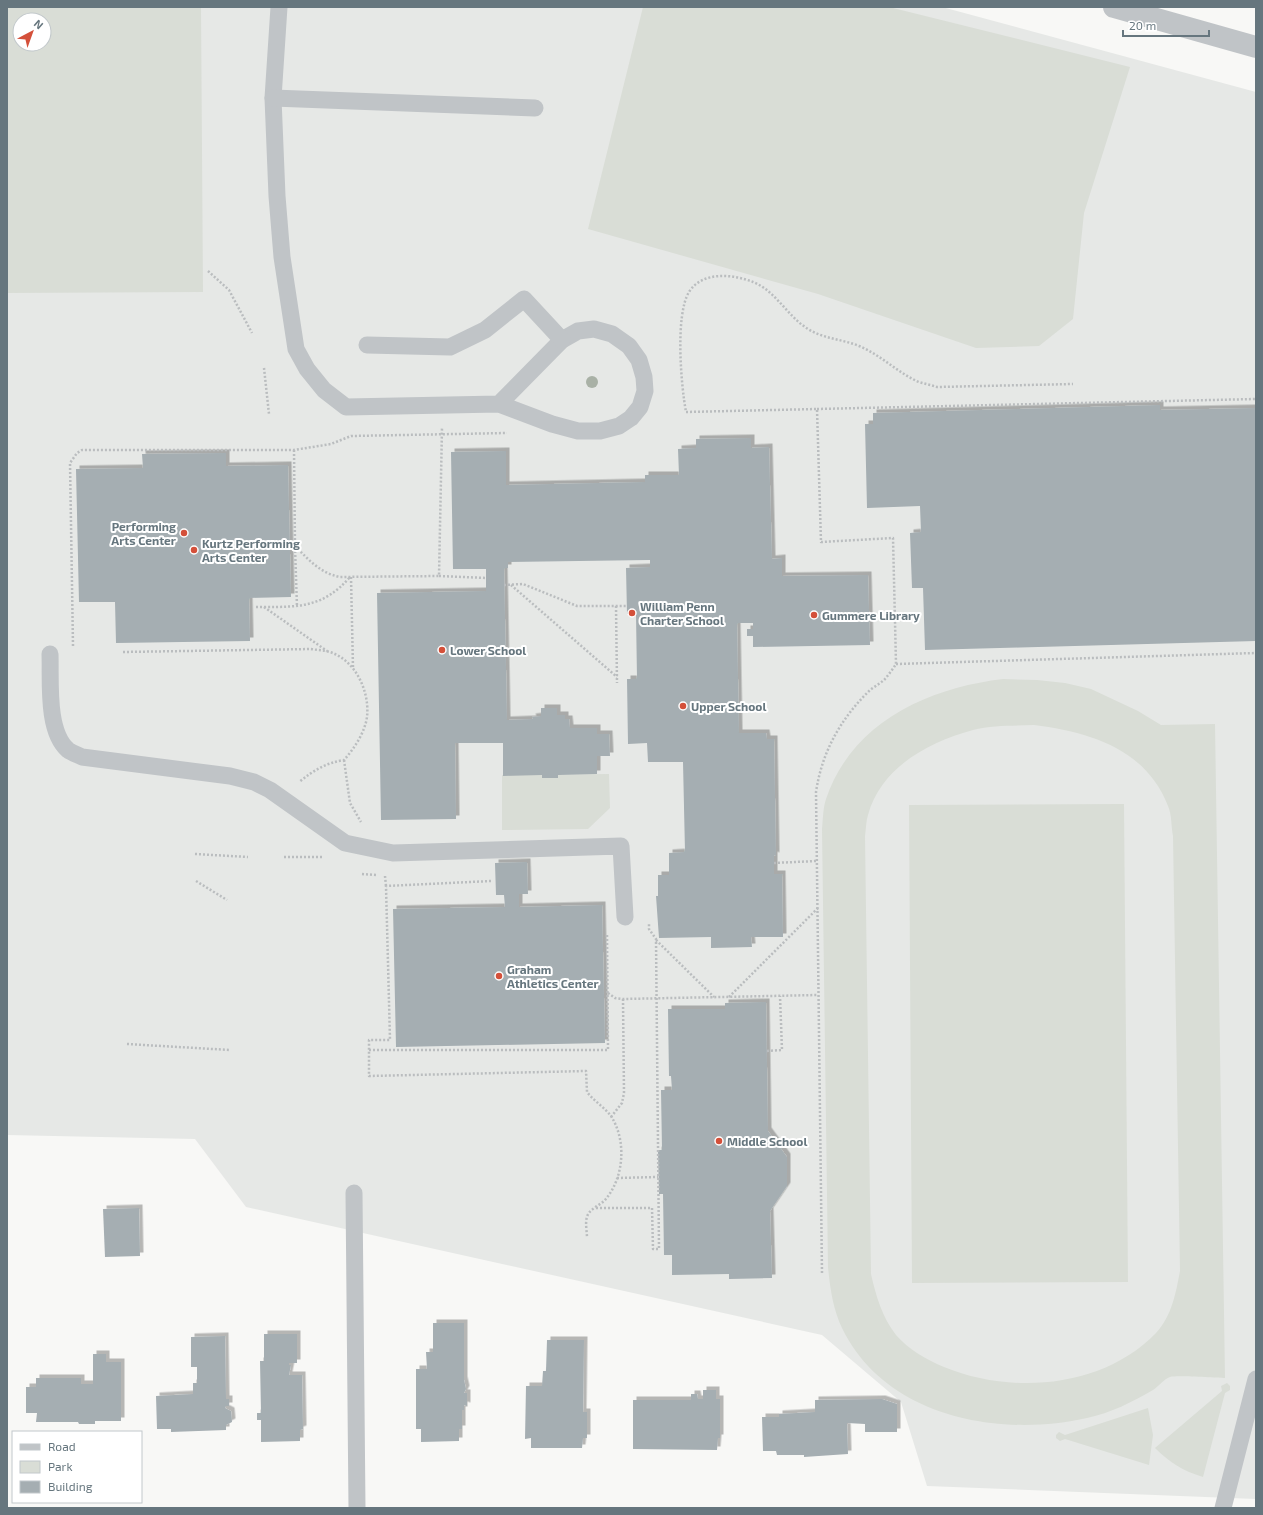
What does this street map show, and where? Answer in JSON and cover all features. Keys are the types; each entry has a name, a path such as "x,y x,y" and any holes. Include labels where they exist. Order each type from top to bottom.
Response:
{"street":[{"path":"1114,7 1256,47"}],"lane":[{"path":"279,7 273,98 277,196 282,257 296,349 307,369 324,390 346,407 499,404 536,418 578,431 600,431 619,426 631,418 640,407 645,391 644,377 639,360 629,346 612,334 594,329 578,331 562,340 499,404"},
{"path":"273,98 535,108"},
{"path":"367,346 450,347 485,330 524,299 562,340"},
{"path":"50,654 52,713 58,734 68,750 82,757 223,774 254,782 270,790 345,844 393,853 621,846 625,917"},
{"path":"354,1193 357,1508"},
{"path":"1223,1508 1256,1379"}],"path":[{"path":"208,271 229,290 252,333"},
{"path":"1073,384 937,387 918,382 878,355 859,346 820,336 800,323 766,289 753,282 722,276 709,277 690,290 685,300 681,337 683,393 686,412 1256,399"},
{"path":"264,368 269,414"},
{"path":"817,409 821,542 893,538 896,664 885,679 869,691 842,722 830,744 820,770 816,792 822,1273"},
{"path":"73,648 70,463 76,453 82,450 294,450 331,444 351,436 526,433 536,418"},
{"path":"440,576 442,435"},
{"path":"269,445 269,450"},
{"path":"294,450 297,607"},
{"path":"295,546 313,564 328,575 350,577 440,576 486,578"},
{"path":"256,607 297,607 317,603 331,595 350,577"},
{"path":"350,577 353,669"},
{"path":"504,585 523,584 577,606 627,606"},
{"path":"511,585 617,677"},
{"path":"616,606 617,683"},
{"path":"264,607 327,651 340,658 353,669 359,677 366,695 367,717 362,732 344,760 345,780 350,803 362,824 358,822"},
{"path":"123,652 310,649 327,651"},
{"path":"896,664 1256,653"},
{"path":"303,788 297,784 314,769 331,762 344,760"},
{"path":"195,854 248,857"},
{"path":"284,857 326,857"},
{"path":"774,863 816,861"},
{"path":"362,874 386,876 390,1040 369,1040 369,1076 586,1071 587,1092 611,1116 622,1148 621,1163 612,1190 596,1208"},
{"path":"196,881 227,900"},
{"path":"386,886 491,881"},
{"path":"729,997 818,907"},
{"path":"368,1050 608,1050 607,932 625,917"},
{"path":"649,921 649,929 656,940 714,997"},
{"path":"587,1238 587,1217 589,1211 596,1208 652,1208 653,1249 659,1249 656,940"},
{"path":"608,993 615,998 623,1000 818,995"},
{"path":"767,1051 782,1050 780,996"},
{"path":"611,1116 622,1103 624,1093 623,1000"},
{"path":"127,1044 230,1050"},
{"path":"617,1178 658,1177"}],"shaded area":[{"name":"William Penn Charter School","path":"7,7 942,7 1256,92 1256,1499 927,1486 901,1402 822,1335 246,1207 195,1139 7,1135"}],"green space":[{"path":"7,7 201,7 203,292 7,293"},
{"path":"643,7 889,7 1130,67 1084,213 1073,319 1039,346 976,348 818,294 588,229"},
{"path":"1003,679 1065,683 1091,689 1138,711 1161,725 1215,724 1225,1378 1188,1376 1170,1377 1153,1390 1113,1410 1096,1416 1053,1424 1018,1425 982,1422 948,1414 915,1401 886,1382 861,1358 842,1328 834,1306 828,1267 822,829 825,802 838,772 854,749 874,730 896,714 921,701 947,691","holes":["1034,725 1055,728 1095,739 1114,747 1131,757 1146,770 1158,786 1170,813 1173,836 1180,1271 1177,1287 1166,1319 1156,1333 1134,1351 1110,1365 1084,1375 1056,1381 1027,1383 998,1381 970,1376 931,1361 906,1345 896,1335 887,1321 877,1298 871,1274 865,836 866,822 874,798 884,783 895,770 924,750 956,735 981,728"]},
{"path":"609,774 610,808 588,829 502,830 502,775"},
{"path":"1124,804 1128,1282 912,1283 909,805"},
{"path":"1227,1383 1230,1386 1230,1390 1225,1393 1203,1477 1177,1466 1155,1448 1222,1391 1221,1386"},
{"path":"1148,1408 1153,1435 1149,1465 1065,1439 1060,1441 1056,1438 1056,1435 1059,1432 1065,1435"}],"building":[{"path":"1160,405 1160,410 1256,408 1256,641 925,650 923,588 912,588 910,533 921,532 920,506 867,508 865,424 873,424 873,413"},
{"name":"Upper School","path":"751,438 751,448 769,447 772,559 782,558 782,576 868,575 870,645 753,647 753,636 747,636 747,629 753,629 753,623 737,623 739,733 766,733 767,739 774,739 776,856 774,855 774,874 782,874 783,937 751,937 752,947 711,948 711,937 659,938 656,896 658,896 658,875 669,875 669,853 685,852 683,762 648,762 647,743 628,744 627,679 637,679 636,614 627,614 626,568 650,567 650,560 508,562 508,568 504,568 507,720 533,719 532,717 541,716 541,708 557,708 557,715 565,715 565,719 569,719 570,728 597,728 597,734 609,734 610,756 597,756 597,774 558,775 558,778 542,778 542,775 503,776 503,743 455,743 456,819 381,820 377,593 486,591 486,569 453,569 451,452 506,451 506,485 645,482 645,475 679,475 678,449 696,448 696,439"},
{"name":"Performing Arts Center","path":"226,453 226,466 288,465 291,597 249,598 250,641 116,643 115,602 79,602 76,469 143,468 142,454"},
{"name":"Graham Athletics Center","path":"527,862 528,894 519,894 519,907 602,905 605,1043 396,1047 393,909 505,907 504,895 496,895 495,863"},
{"name":"Middle School","path":"766,1002 768,1131 787,1157 787,1186 770,1211 772,1278 729,1279 729,1274 672,1275 672,1255 664,1255 663,1194 659,1194 658,1150 662,1150 661,1090 672,1090 671,1076 669,1076 668,1009 725,1009 725,1003"},
{"path":"139,1208 140,1256 105,1257 103,1209"},
{"path":"433,1323 464,1323 464,1380 466,1389 464,1393 467,1393 467,1406 464,1405 464,1410 462,1410 462,1429 459,1429 459,1441 421,1442 421,1429 416,1429 416,1369 427,1369 426,1352 433,1352"},
{"path":"264,1334 297,1334 297,1363 289,1363 289,1365 291,1365 289,1375 302,1375 303,1429 300,1430 300,1441 261,1442 261,1420 257,1420 257,1413 261,1413 260,1361 264,1361"},
{"path":"225,1336 226,1399 229,1399 229,1406 226,1406 225,1408 231,1411 232,1422 226,1425 226,1430 171,1432 171,1429 157,1429 156,1396 193,1394 193,1383 197,1383 197,1367 191,1367 191,1337"},
{"path":"547,1340 584,1340 583,1412 587,1412 587,1438 583,1438 582,1448 531,1448 531,1438 525,1439 526,1386 542,1386 543,1371 546,1371"},
{"path":"93,1354 106,1354 106,1362 121,1362 121,1421 95,1421 95,1424 79,1424 78,1422 36,1422 37,1413 26,1413 26,1387 36,1387 36,1378 81,1378 81,1384 93,1384"},
{"path":"703,1390 716,1390 716,1399 720,1399 720,1438 718,1438 717,1450 633,1449 633,1400 691,1400 691,1394 697,1394 698,1399 703,1399"},
{"path":"882,1399 897,1404 897,1432 865,1432 865,1424 847,1423 848,1454 804,1457 804,1455 777,1455 776,1451 763,1451 762,1417 779,1417 779,1414 815,1412 815,1400"}],"place":[{"name":"Performing Arts Center","path":"184,533"},
{"name":"Kurtz Performing Arts Center","path":"194,550"},
{"name":"William Penn Charter School","path":"632,613"},
{"name":"Gummere Library","path":"814,615"},
{"name":"Lower School","path":"442,650"},
{"name":"Upper School","path":"683,706"},
{"name":"Graham Athletics Center","path":"499,976"},
{"name":"Middle School","path":"719,1141"}]}
